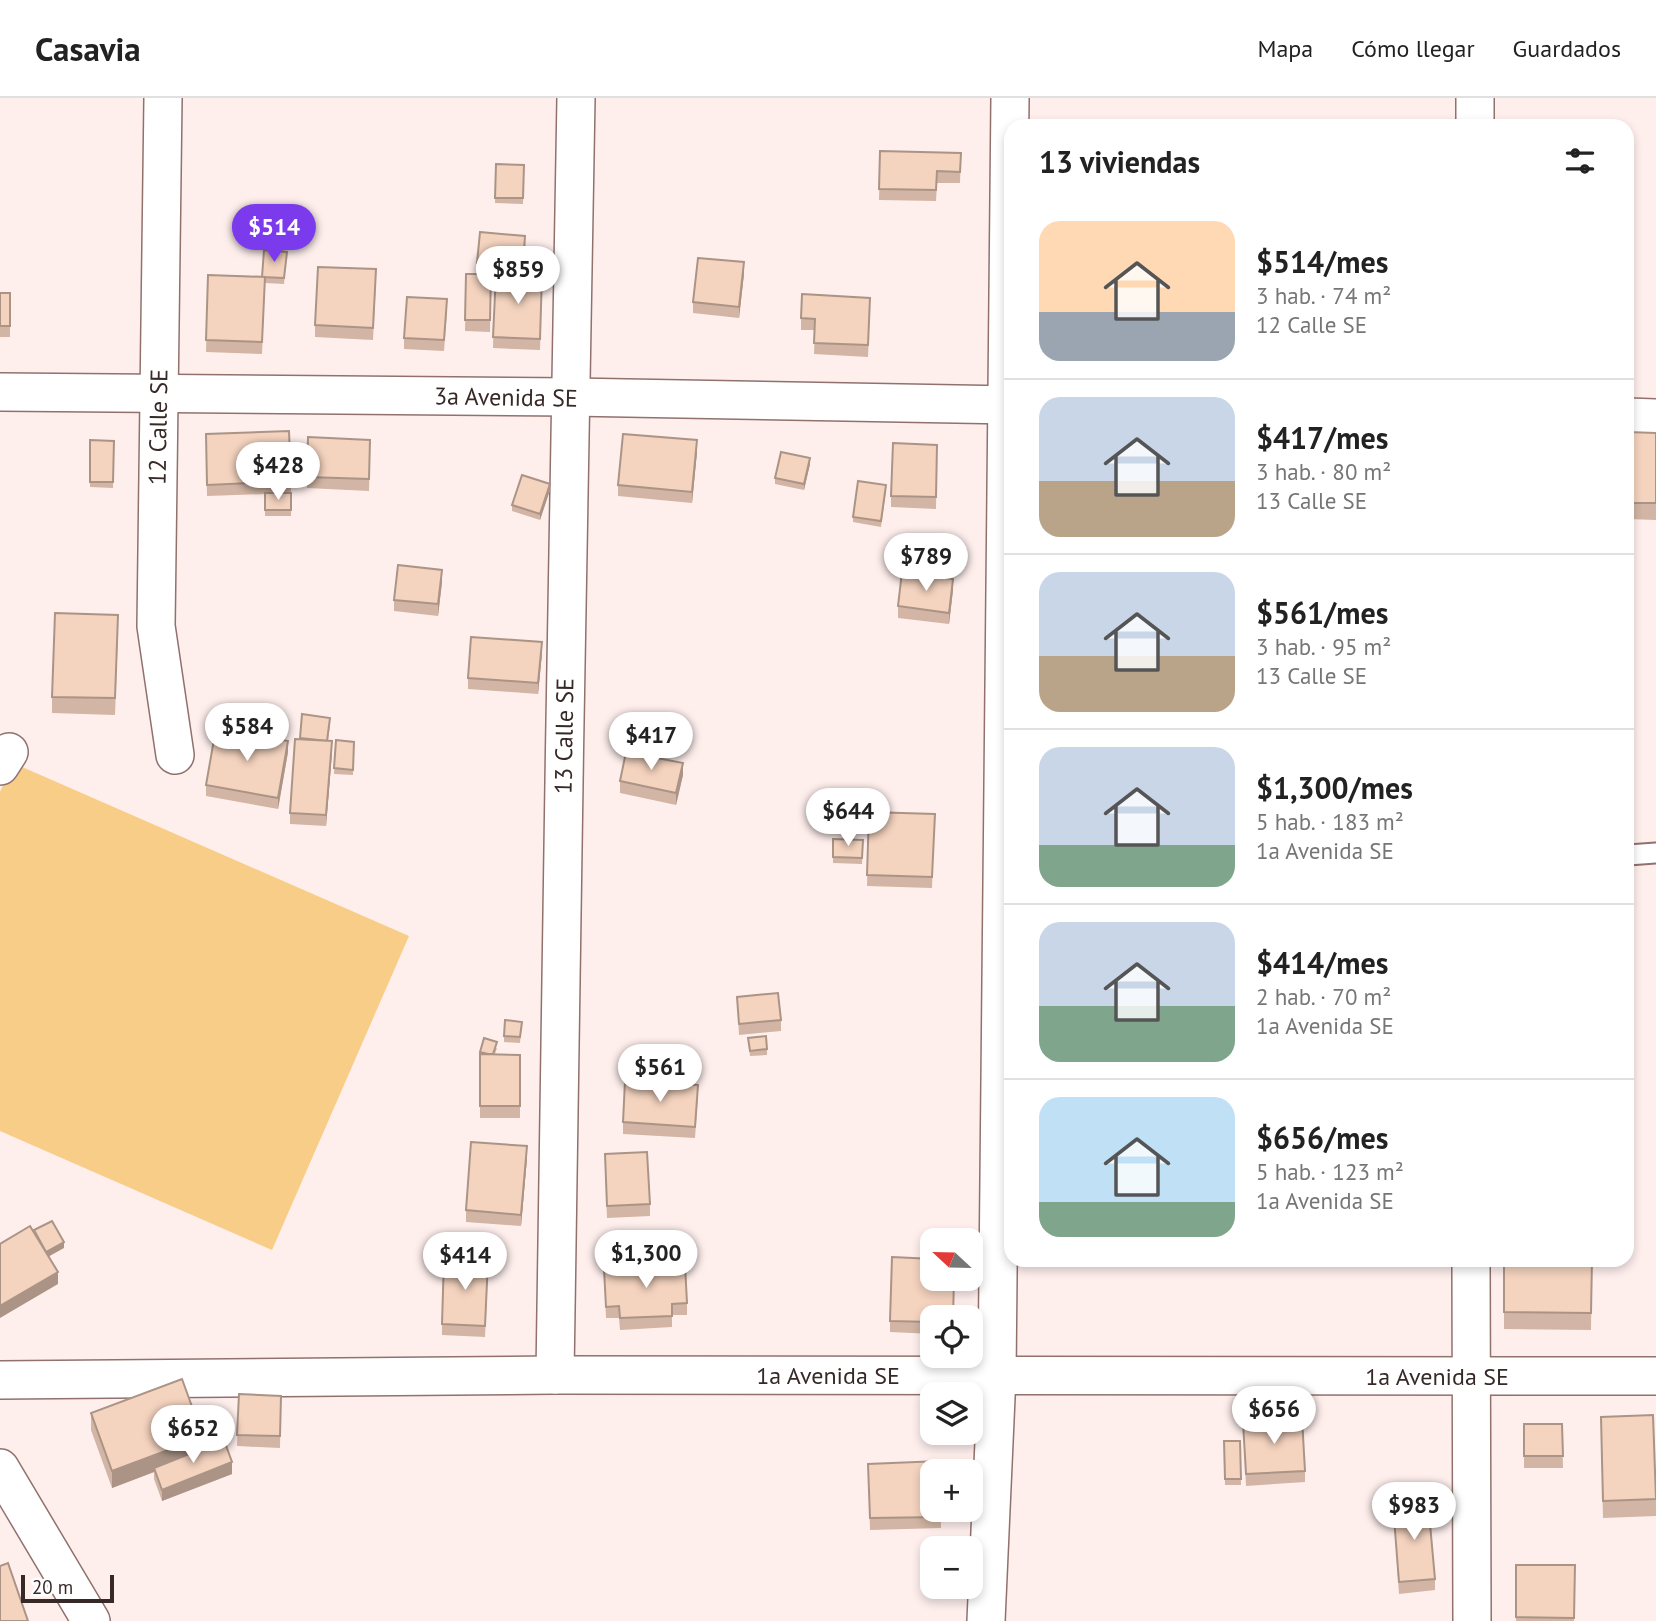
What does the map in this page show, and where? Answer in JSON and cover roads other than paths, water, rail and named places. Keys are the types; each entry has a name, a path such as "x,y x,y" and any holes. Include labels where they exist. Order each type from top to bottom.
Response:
{"street":[{"name":"12 Calle SE","path":"163,98 156,626 175,755"},
{"name":"13 Calle SE","path":"555,1375 558,992 576,98"},
{"path":"1010,98 1010,119"},
{"path":"1475,98 1475,119"},
{"name":"3a Avenida SE","path":"0,392 572,397 1004,405"},
{"path":"1634,417 1656,418"},
{"path":"986,1621 997,1375 1004,1090"},
{"path":"1471,1267 1472,1621"},
{"name":"1a Avenida SE","path":"0,1380 555,1375 1656,1376"},
{"path":"0,1468 14,1518 91,1621"}],"lane":[{"path":"1634,855 1656,853"}]}
